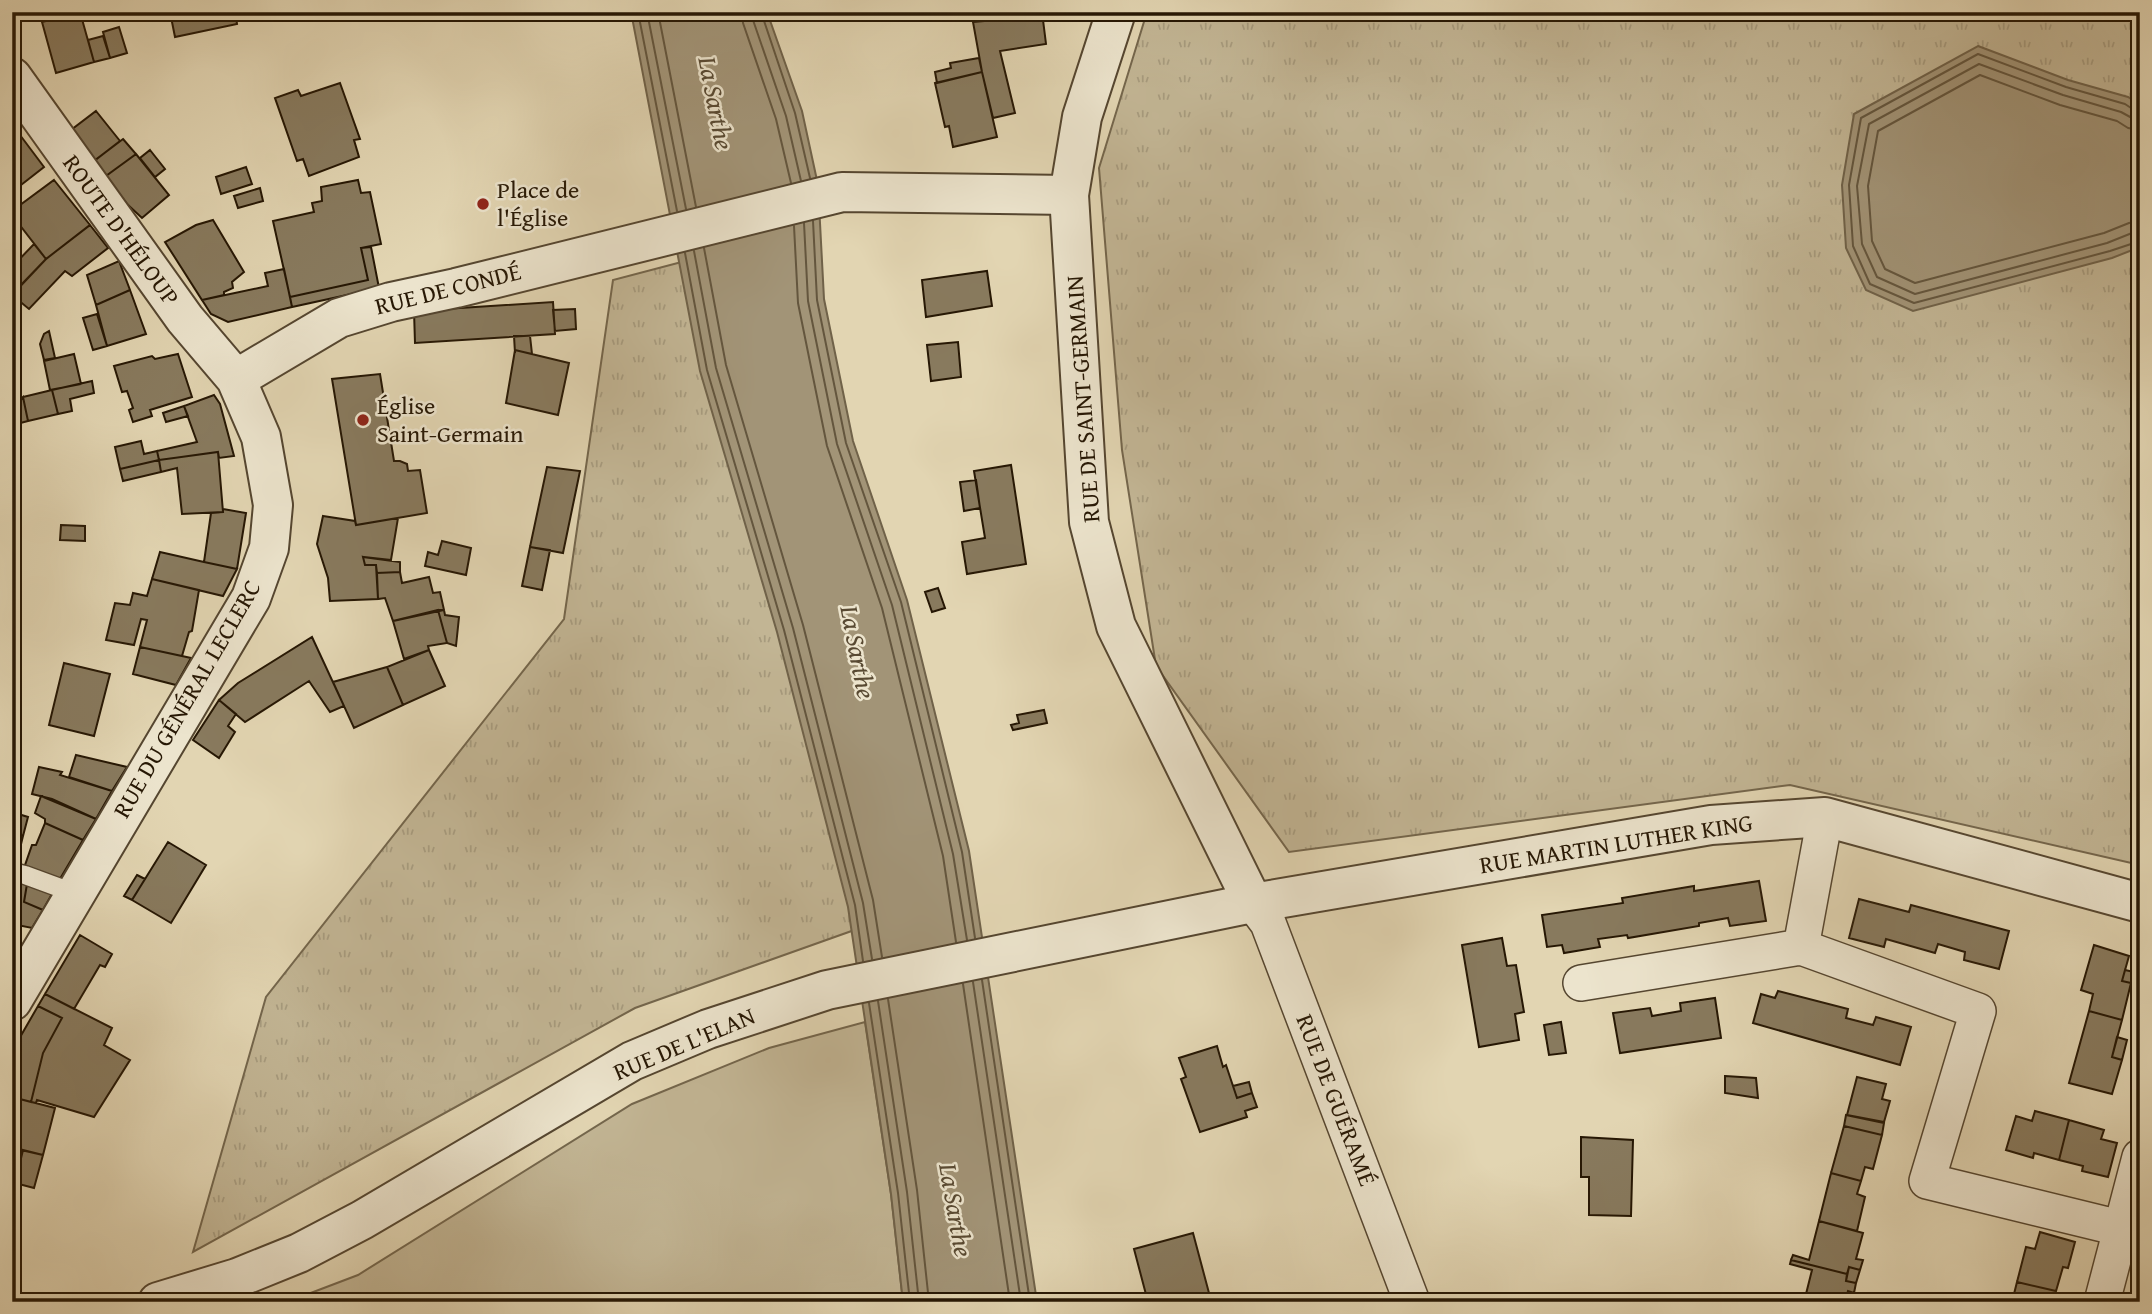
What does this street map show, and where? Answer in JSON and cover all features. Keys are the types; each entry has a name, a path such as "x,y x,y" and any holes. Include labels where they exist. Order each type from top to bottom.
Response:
{"street":[{"name":"RUE DE SAINT-GERMAIN","path":"1116,12 1082,117 1069,195 1089,522 1116,626 1253,903"},
{"name":"ROUTE D'HÉLOUP","path":"12,77 185,319 236,379"},
{"name":"RUE DE CONDÉ","path":"236,379 339,318 391,302 842,192 1069,195"},
{"name":"RUE DU GÉNÉRAL LECLERC","path":"16,989 251,598 269,548 273,505 261,437 236,379"},
{"name":"RUE MARTIN LUTHER KING","path":"1253,903 1711,825 1825,817 2140,903"},
{"path":"1801,947 1825,817"},
{"name":"RUE DE L'ELAN","path":"158,1302 237,1278 299,1253 362,1220 632,1061 708,1028 827,990 1253,903"},
{"name":"RUE DE GUÉRAMÉ","path":"1253,903 1268,923 1412,1302"},
{"path":"1581,983 1801,947 1978,1011 1927,1181 2130,1231"},
{"path":"2102,1302 2130,1231 2140,1157"}],"lane":[{"path":"12,872 74,894"}],"green space":[{"path":"1147,12 2140,12 2140,865 1790,785 1289,852 1156,666 1122,450 1099,168"},
{"path":"693,259 874,923 635,1008 193,1252 266,997 564,619 613,280"},
{"path":"865,1022 891,1194 903,1302 287,1302 358,1275 632,1104 769,1048"}],"water":[{"name":"La Sarthe","path":"631,12 767,12 802,111 818,185 824,299 853,441 907,600 969,851 1037,1302 903,1302 891,1194 848,907 777,632 700,371"},
{"path":"1978,46 2068,80 2128,97 2140,105 2140,247 2112,258 1913,311 1866,290 1846,248 1842,185 1854,114"}],"building":[{"path":"43,12 73,12 73,13 45,20"},
{"path":"80,12 94,62 56,73 42,22"},
{"path":"170,12 259,12 236,17 237,24 175,37"},
{"path":"1005,12 1042,12 1046,44 1000,51 1015,113 993,118 973,22 1006,19"},
{"path":"119,27 127,53 110,58 103,32"},
{"path":"103,36 110,58 94,62 88,40"},
{"path":"979,58 982,72 937,83 935,72 951,68 950,63"},
{"path":"982,72 997,137 953,147 949,126 945,127 935,83"},
{"path":"340,83 360,139 354,140 359,157 309,176 303,159 297,161 275,98 298,90 301,96"},
{"path":"96,111 120,141 94,161 71,130"},
{"path":"14,127 44,167 12,192 12,128"},
{"path":"123,139 136,154 106,176 94,161"},
{"path":"150,150 165,169 155,177 140,158"},
{"path":"136,154 169,195 142,218 127,204 106,176"},
{"path":"246,167 252,184 221,194 216,177"},
{"path":"54,180 90,225 46,259 12,215 12,211"},
{"path":"358,180 361,193 370,192 381,244 361,248 368,280 290,297 273,221 314,212 312,203 322,201 321,187"},
{"path":"260,188 263,201 238,208 234,196"},
{"path":"213,220 244,272 232,282 233,288 224,292 224,295 202,300 165,242 196,225"},
{"path":"90,225 108,248 72,276 65,271 29,309 12,295 46,259"},
{"path":"34,244 46,259 20,286 12,279 12,267"},
{"path":"371,247 379,288 292,307 290,297 368,280 361,248"},
{"path":"119,261 130,290 96,305 87,275"},
{"path":"284,269 292,307 228,322 211,314 202,300 268,286 265,273"},
{"path":"987,271 992,306 926,317 922,280"},
{"path":"12,279 20,286 12,295"},
{"path":"130,290 146,334 107,346 96,305"},
{"path":"553,302 555,334 415,343 414,311"},
{"path":"575,309 576,329 555,331 553,310"},
{"path":"97,314 107,346 93,350 83,318"},
{"path":"49,331 55,358 44,360 40,344 44,334"},
{"path":"514,336 530,336 532,354 515,350 515,353"},
{"path":"958,342 961,377 931,381 927,345"},
{"path":"515,350 569,363 558,415 506,403"},
{"path":"74,354 81,384 50,390 44,361"},
{"path":"178,354 192,397 150,410 152,416 133,422 129,410 133,408 127,391 122,392 114,366 152,356 155,359"},
{"name":"Église Saint-Germain","path":"380,374 394,461 407,464 408,471 420,470 427,513 356,525 332,379"},
{"path":"92,381 94,393 70,399 72,411 58,414 52,390"},
{"path":"52,390 58,414 28,421 23,397"},
{"path":"214,395 220,404 234,456 219,458 218,452 159,460 157,451 197,442 184,406"},
{"path":"23,397 28,421 13,425 12,409"},
{"path":"184,406 188,416 166,422 163,413"},
{"path":"141,441 144,454 157,451 159,460 120,469 115,447"},
{"path":"218,452 223,512 182,514 177,468 161,472 159,460"},
{"path":"159,460 161,472 123,481 120,469"},
{"path":"1011,465 1026,564 967,574 962,542 985,538 974,471"},
{"path":"547,467 580,471 563,553 530,547"},
{"path":"976,480 980,508 964,511 960,482"},
{"path":"223,509 246,513 237,569 204,562 211,513 223,512"},
{"path":"323,516 355,521 356,525 398,518 391,560 363,557 365,565 376,565 378,599 330,601 328,578 317,544"},
{"path":"61,525 85,526 85,541 60,540"},
{"path":"442,541 471,548 466,575 425,566 428,552 438,555"},
{"path":"530,547 550,550 542,590 522,586"},
{"path":"160,552 237,569 223,596 152,579"},
{"path":"363,557 400,562 400,572 377,573 376,565 365,565"},
{"path":"400,572 402,583 429,577 433,593 440,592 444,610 393,621 385,598 378,599 377,573"},
{"path":"152,579 199,590 192,631 189,632 182,656 140,647 147,620 141,619 134,645 106,640 115,603 130,605 133,593 147,596"},
{"path":"938,588 945,608 932,612 925,592"},
{"path":"438,610 447,643 428,646 429,650 404,659 393,621"},
{"path":"438,610 444,610 445,615 459,617 456,646 447,643"},
{"path":"312,637 344,706 330,712 309,681 245,722 219,700 238,683"},
{"path":"140,647 191,658 176,685 133,674"},
{"path":"429,650 445,686 403,705 387,667"},
{"path":"64,663 110,674 94,736 49,725"},
{"path":"387,667 403,705 354,728 333,682"},
{"path":"219,700 236,714 228,726 235,732 219,758 193,740"},
{"path":"12,702 16,702 15,724 12,724"},
{"path":"1044,710 1047,723 1013,730 1011,725 1019,723 1017,715"},
{"path":"76,755 127,767 112,791 69,777"},
{"path":"39,767 62,772 60,775 112,791 96,819 52,799 32,794"},
{"path":"41,796 96,819 83,840 45,823 45,819 35,813"},
{"path":"12,812 28,817 23,836 12,833"},
{"path":"45,823 83,840 57,884 23,871 32,845 36,845"},
{"path":"12,833 23,836 15,869 12,868"},
{"path":"168,842 206,865 171,923 132,900"},
{"path":"137,875 145,879 132,900 124,896"},
{"path":"12,876 27,884 24,902 43,910 32,928 12,924"},
{"path":"1759,881 1766,921 1730,926 1728,918 1699,923 1699,926 1628,938 1627,935 1598,939 1600,947 1564,953 1562,945 1547,947 1542,915 1623,903 1622,898 1694,886 1694,891"},
{"path":"27,884 52,894 43,910 24,902"},
{"path":"1859,899 1909,912 1911,905 2009,931 1999,969 1964,960 1965,952 1938,944 1935,953 1886,939 1884,947 1849,938"},
{"path":"80,935 112,954 105,967 100,965 74,1009 45,994"},
{"path":"1502,938 1507,966 1516,965 1524,1012 1515,1014 1519,1040 1479,1047 1462,945"},
{"path":"2094,945 2129,956 2122,981 2131,983 2122,1020 2089,1011 2093,994 2081,990"},
{"path":"2125,970 2134,972 2131,983 2122,981"},
{"path":"1778,991 1848,1009 1846,1018 1873,1025 1876,1017 1911,1027 1900,1065 1753,1023 1761,994 1775,998"},
{"path":"45,994 112,1028 104,1045 130,1060 94,1117 37,1100 36,1103 31,1102 43,1053 62,1018 38,1006"},
{"path":"1715,998 1721,1038 1620,1053 1613,1013 1650,1008 1652,1016 1681,1011 1680,1003"},
{"path":"38,1006 62,1018 43,1053 31,1102 12,1097 12,1061 19,1039"},
{"path":"2089,1011 2122,1020 2112,1057 2122,1060 2112,1094 2069,1083"},
{"path":"1561,1022 1566,1053 1549,1055 1544,1025"},
{"path":"2117,1037 2127,1040 2122,1060 2112,1057"},
{"path":"1217,1046 1237,1098 1252,1093 1257,1107 1245,1111 1247,1117 1200,1132 1181,1079 1186,1077 1179,1058"},
{"path":"1725,1076 1756,1078 1758,1098 1725,1093"},
{"path":"1857,1077 1886,1084 1882,1099 1890,1101 1884,1122 1847,1115"},
{"path":"1249,1082 1252,1093 1237,1098 1233,1086"},
{"path":"12,1097 55,1108 43,1155 12,1148"},
{"path":"2035,1111 2069,1120 2059,1160 2034,1153 2033,1158 2006,1150 2016,1116 2032,1121"},
{"path":"1846,1115 1884,1123 1882,1135 1844,1126"},
{"path":"2069,1120 2104,1130 2101,1139 2117,1143 2108,1177 2082,1171 2083,1166 2059,1160"},
{"path":"1844,1126 1882,1135 1873,1169 1865,1167 1861,1181 1831,1173"},
{"path":"1581,1137 1633,1140 1631,1216 1589,1215 1589,1177 1581,1177"},
{"path":"12,1148 23,1150 12,1194"},
{"path":"23,1150 43,1155 34,1188 15,1183"},
{"path":"1831,1173 1861,1181 1857,1194 1865,1197 1857,1231 1819,1221"},
{"path":"1819,1221 1863,1233 1856,1259 1863,1260 1860,1270 1849,1267 1847,1274 1791,1260 1793,1255 1809,1260"},
{"path":"2040,1232 2075,1242 2068,1268 2063,1267 2056,1291 2017,1282 2026,1247 2035,1249"},
{"path":"1193,1233 1209,1293 1177,1302 1148,1302 1134,1249"},
{"path":"1791,1260 1847,1274 1846,1281 1856,1283 1854,1293 1848,1291 1845,1302 1804,1302 1812,1270 1790,1264"},
{"path":"1849,1267 1860,1270 1856,1283 1846,1281"},
{"path":"2017,1282 2056,1291 2054,1302 2012,1302"},
{"path":"1627,1298 1654,1302 1626,1302"}],"place":[{"name":"Place de l'Église","path":"483,204"},
{"name":"Église Saint-Germain","path":"363,420"}]}
